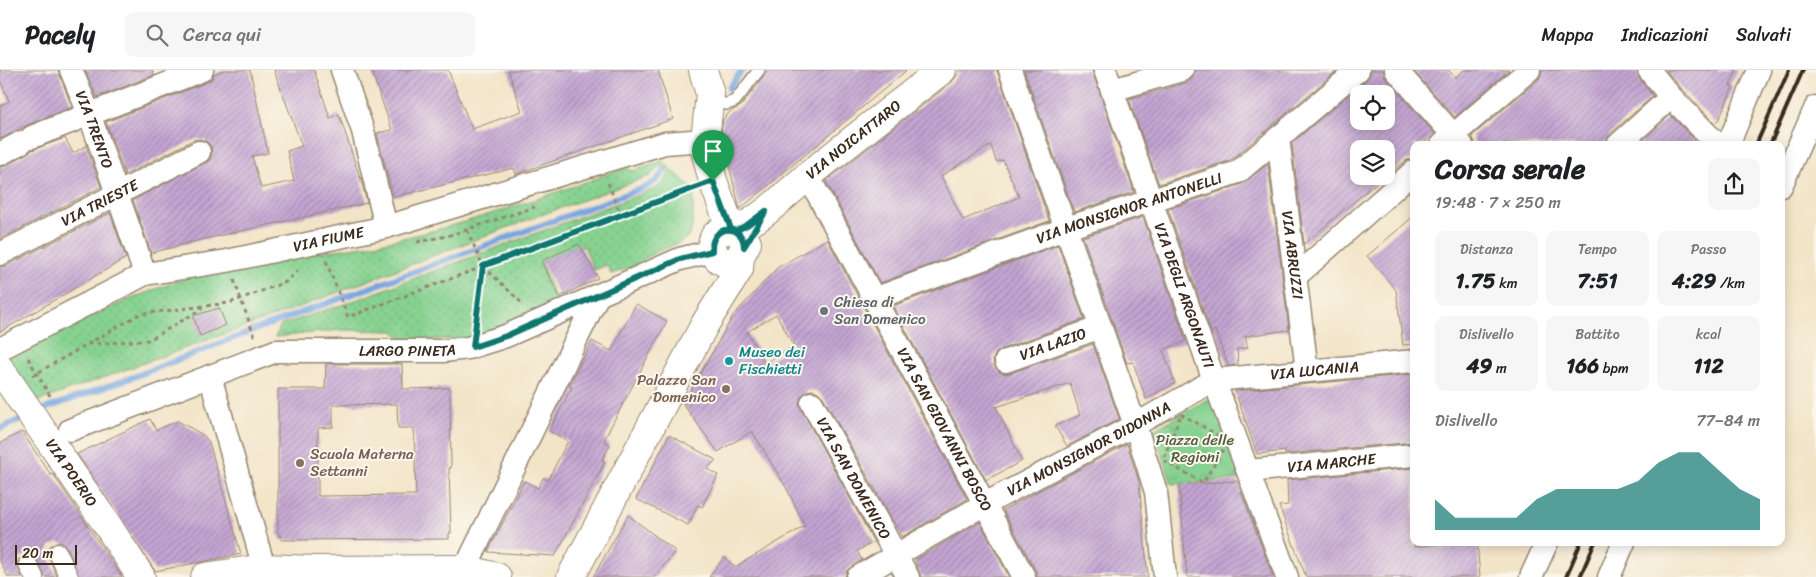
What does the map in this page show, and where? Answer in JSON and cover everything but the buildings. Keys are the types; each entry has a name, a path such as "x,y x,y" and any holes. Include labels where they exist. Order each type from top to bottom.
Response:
{"street":[{"name":"VIA TRENTO","path":"71,70 90,116 145,274"},
{"path":"0,154 66,122 90,116 169,76 202,70"},
{"path":"342,70 362,131 386,226"},
{"path":"571,577 705,324 716,284 718,268 727,244 707,161 704,140 710,94 703,70"},
{"name":"VIA NOICATTARO","path":"727,244 808,176 942,70"},
{"path":"1010,70 1135,425 1156,492 1166,577"},
{"path":"1108,80 1182,70"},
{"name":"VIA MONSIGNOR ANTONELLI","path":"874,299 1066,228 1238,172 1358,70"},
{"path":"1396,70 1451,141"},
{"path":"1453,141 1528,70"},
{"path":"1649,70 1671,97 1714,141"},
{"path":"1730,141 1759,70"},
{"name":"VIA DEGLI ARGONAUTI","path":"1108,80 1214,380 1287,577"},
{"path":"1622,141 1671,97"},
{"path":"1785,177 1816,107"},
{"name":"VIA ABRUZZI","path":"1278,138 1307,371"},
{"name":"VIA FIUME","path":"9,345 145,274 227,261 386,226 665,143 704,140"},
{"name":"VIA TRIESTE","path":"0,254 199,152"},
{"path":"1295,277 1410,175"},
{"name":"VIA SAN GIOVANNI BOSCO","path":"808,176 1024,577"},
{"name":"LARGO PINETA","path":"70,430 276,351 443,351 473,347 506,336 680,259 727,244"},
{"path":"465,570 598,295"},
{"name":"VIA LAZIO","path":"1006,362 1101,327"},
{"name":"VIA LUCANIA","path":"1214,380 1410,361"},
{"path":"210,376 264,568"},
{"name":"VIA POERIO","path":"6,378 141,577"},
{"name":"VIA MONSIGNOR DIDONNA","path":"858,577 985,504 1135,425 1214,380"},
{"name":"VIA SAN DOMENICO","path":"812,403 908,577"},
{"name":"VIA MARCHE","path":"1248,471 1410,455"},
{"path":"1531,577 1545,546"},
{"path":"1609,577 1622,546"},
{"path":"58,553 69,577"},
{"path":"205,577 264,568 315,574 465,570 497,577"}],"lane":[{"path":"709,103 727,104 735,101 760,70"}],"path":[{"path":"326,260 348,317 713,181"},
{"path":"599,186 608,182 621,215"},
{"path":"410,244 467,230 542,204"},
{"path":"467,230 483,266 541,320"},
{"path":"318,262 335,258"},
{"path":"227,261 256,340"},
{"path":"6,378 37,373 140,314 222,306 286,282 304,265"},
{"path":"473,347 483,266"},
{"path":"87,344 149,340 204,307"},
{"path":"9,345 37,373 51,397"},
{"path":"1181,414 1228,441 1203,483 1163,460 1181,414"}],"green space":[{"path":"662,161 691,187 694,193 692,228 689,236 679,243 654,253 632,267 611,274 607,265 594,270 584,246 541,263 556,301 471,339 405,340 393,331 341,330 275,337 281,325 356,300 655,189 662,184 669,174 659,166 650,176 527,220 286,312 33,403 5,358 131,299 183,279 253,261 363,246 416,235 507,209 626,168 633,171"},
{"name":"Piazza delle Regioni","path":"1211,397 1242,479 1172,484 1154,430"}],"waterway":[{"path":"729,88 742,70"},
{"path":"39,411 262,327 646,187 656,181 665,170"},
{"path":"0,429 23,418"}],"railway":[{"path":"1758,141 1789,70"},
{"path":"1772,141 1803,70"},
{"path":"1566,577 1579,546"},
{"path":"1580,577 1593,546"}],"place":[{"name":"Chiesa di San Domenico","path":"824,311"},
{"name":"Museo dei Fischietti","path":"729,361"},
{"name":"Palazzo San Domenico","path":"726,389"},
{"name":"Scuola Materna Settanni","path":"300,463"}],"route":[{"path":"713,181 483,266 473,347 506,336 680,259 712,251 713,239 720,231 731,229 735,231 766,211 744,247 740,234 731,229 727,221 713,181"}]}
